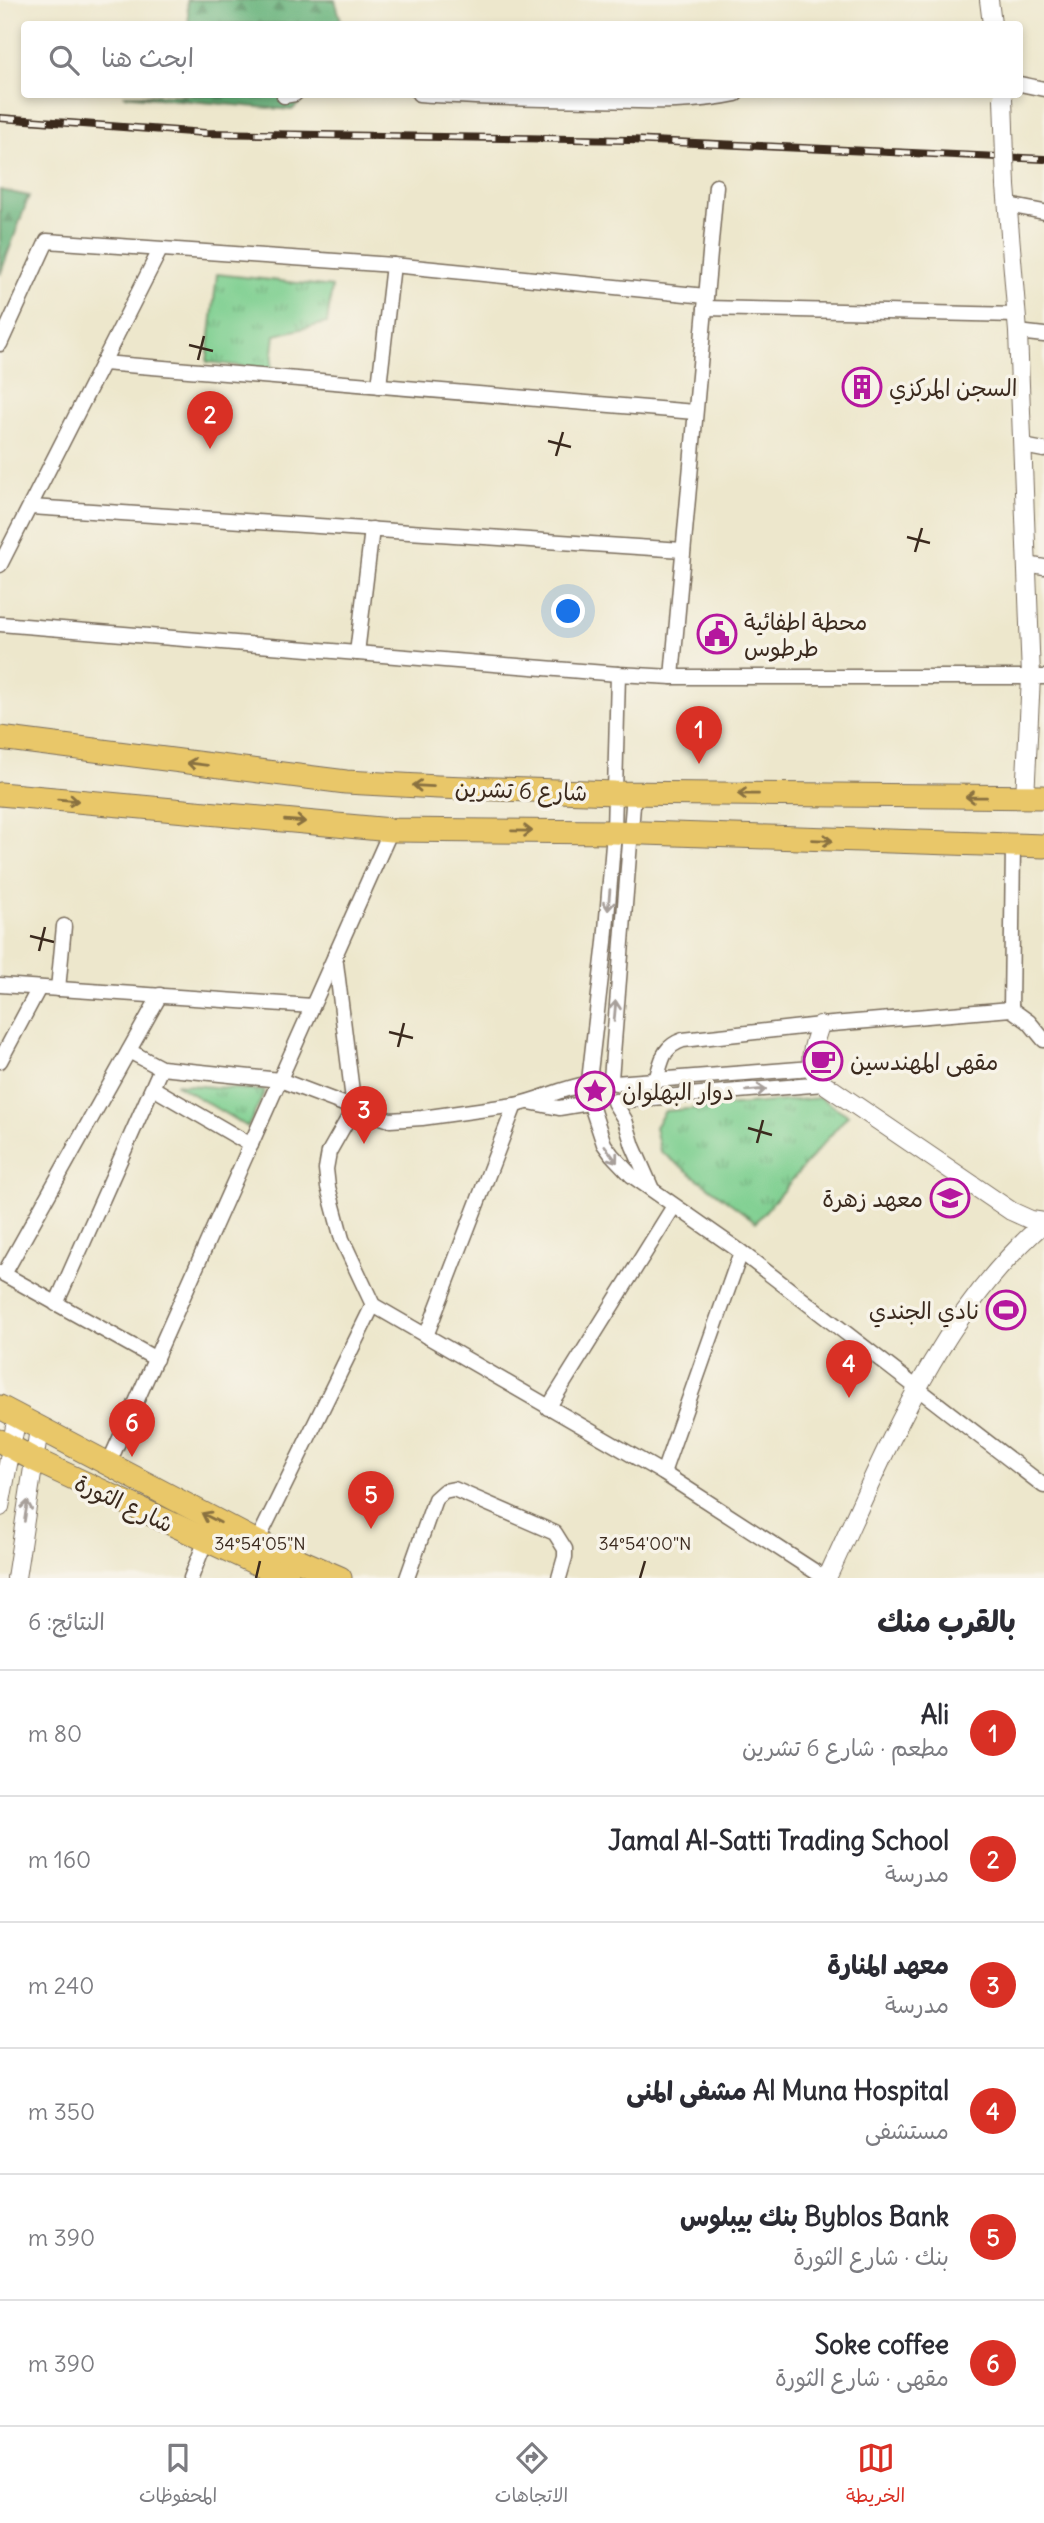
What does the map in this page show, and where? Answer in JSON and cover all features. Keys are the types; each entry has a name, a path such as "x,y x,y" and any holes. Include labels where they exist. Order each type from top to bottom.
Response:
{"main road":[{"name":"شارع 6 تشرين","path":"0,738 346,782 624,793 1035,797"},
{"name":"شارع 6 تشرين","path":"0,794 391,830 623,833 1044,846"},
{"name":"شارع الثورة","path":"8,1411 257,1542 340,1578"},
{"name":"شارع الثورة","path":"5,1443 205,1542 288,1578"}],"street":[{"path":"989,0 992,21"},
{"path":"1023,85 1044,89"},
{"path":"480,98 667,101 717,98"},
{"path":"1003,98 1006,187 1018,323 1023,446 1036,566 1038,677 1035,797"},
{"path":"672,677 716,186"},
{"path":"1008,205 1044,212"},
{"path":"0,344 47,242 393,265 705,302 1018,323 1044,335"},
{"path":"0,565 160,250"},
{"path":"379,386 393,265"},
{"path":"103,363 695,412"},
{"path":"1023,446 1044,450"},
{"path":"31,507 683,550"},
{"path":"357,653 372,529"},
{"path":"0,624 672,677 1038,677"},
{"path":"522,1104 559,1108 590,1104 606,1108 614,1101 617,1092 613,1081 612,1050 624,793 618,674"},
{"path":"108,1465 391,830"},
{"path":"623,833 605,942 585,1094 598,1131 612,1155 631,1175 741,1252 1044,1486"},
{"path":"1011,1009 1013,846"},
{"path":"58,989 64,926"},
{"path":"335,954 354,1108 329,1152 326,1169 342,1239 373,1305 663,1473 826,1578 916,1388 994,1274 1044,1223"},
{"path":"0,985 312,1006"},
{"path":"0,1061 39,988"},
{"path":"156,1359 2,1273 160,995"},
{"path":"656,1080 666,1051 671,1044 682,1040 1011,1009 1021,1014 1042,1035"},
{"path":"820,1025 811,1055 811,1068 816,1077 1011,1211 1044,1223"},
{"path":"129,1051 161,1068 279,1080 390,1120 522,1104 558,1090 588,1083 597,1077 613,1081 656,1080 811,1068"},
{"path":"57,1304 161,1068"},
{"path":"614,1101 824,1084"},
{"path":"153,1088 251,1145"},
{"path":"614,1101 625,1120 633,1146 652,1188"},
{"path":"426,1336 522,1104"},
{"path":"548,1408 674,1206"},
{"path":"663,1473 741,1252"},
{"path":"257,1542 373,1305"},
{"path":"0,1507 8,1411"},
{"path":"16,1578 39,1429"},
{"path":"407,1578 435,1499 444,1491 454,1489 555,1532 565,1549 559,1578"},
{"path":"191,1578 205,1542"}],"green space":[{"path":"187,0 335,0 341,21 189,21"},
{"path":"157,98 305,98 292,110"},
{"path":"0,190 29,196 0,275"},
{"path":"217,274 332,287 327,323 275,335 271,370 207,362"},
{"path":"175,1084 265,1091 248,1127"},
{"path":"820,1098 848,1115 756,1222 660,1151 655,1127 665,1111"}],"railway":[{"path":"0,118 205,133 629,140 1044,159"}],"place":[{"name":"السجن المركزي","path":"862,387"},
{"name":"Jamal Al-Satti Trading School","path":"210,449"},
{"name":"محطة اطفائية طرطوس","path":"717,634"},
{"name":"Ali","path":"699,764"},
{"name":"مقهى المهندسين","path":"823,1061"},
{"name":"دوار البهلوان","path":"595,1091"},
{"name":"معهد المنارة","path":"364,1144"},
{"name":"معهد زهرة","path":"950,1198"},
{"name":"نادي الجندي","path":"1006,1310"},
{"name":"Al Muna Hospital مشفى المنى","path":"849,1398"},
{"name":"Soke coffee","path":"132,1457"},
{"name":"Byblos Bank بنك بيبلوس","path":"371,1529"}]}
